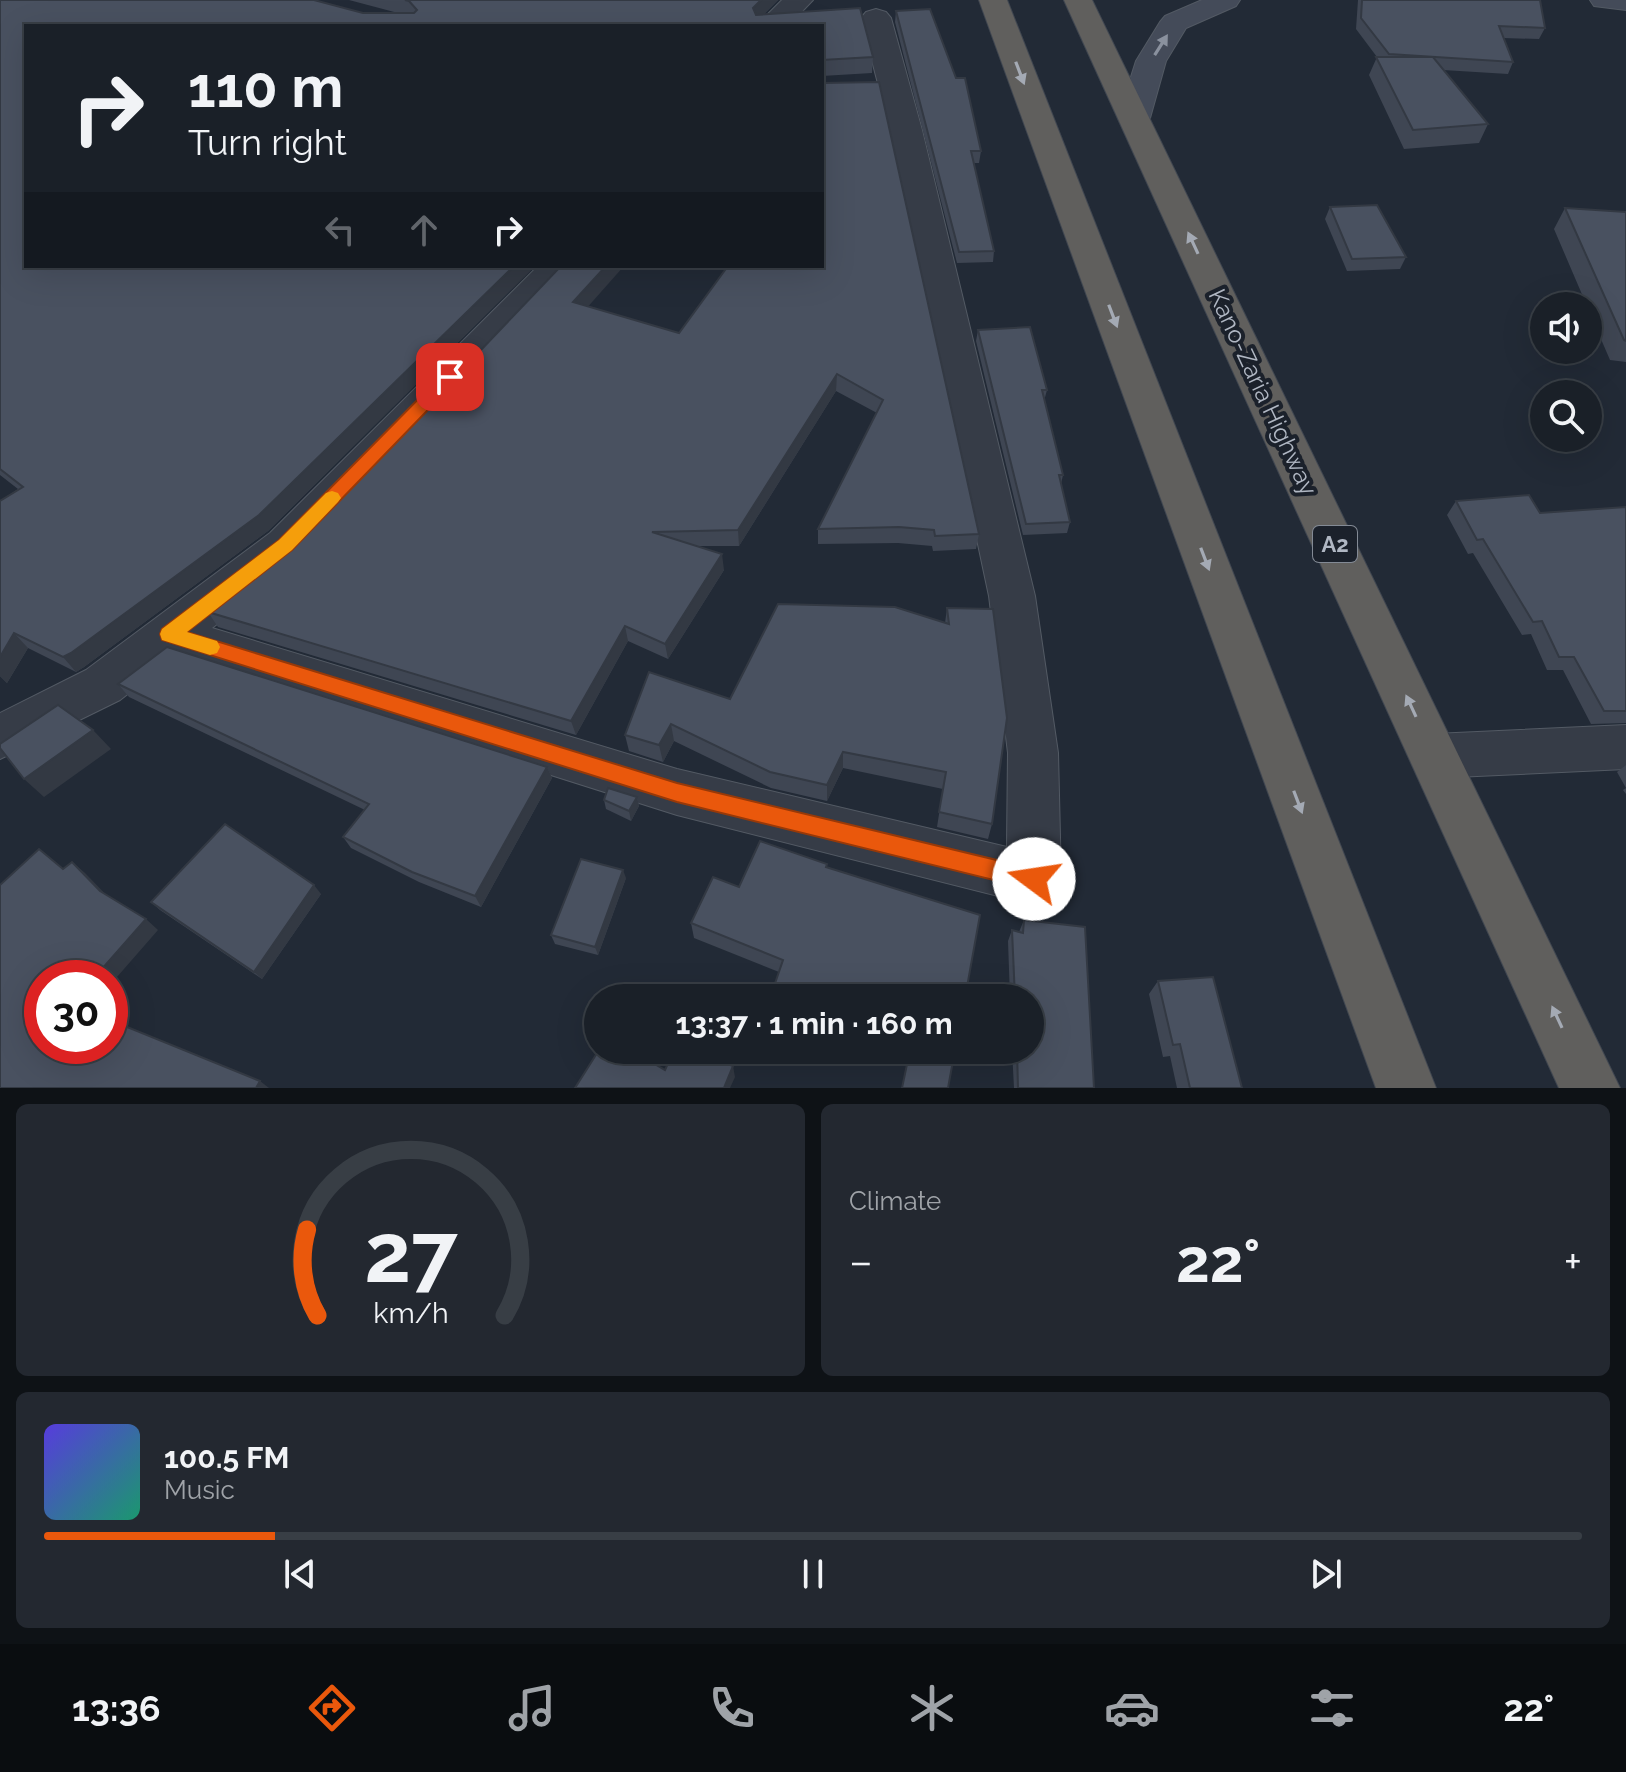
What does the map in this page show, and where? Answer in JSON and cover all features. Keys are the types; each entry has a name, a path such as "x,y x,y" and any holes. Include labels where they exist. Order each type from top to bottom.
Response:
{"highway":[{"path":"993,0 1406,1088"},
{"name":"Kano-Zaria Highway","path":"1078,0 1590,1088"}],"main road":[{"path":"1134,118 1151,61 1175,22 1226,0"},
{"path":"1604,0 1626,1"}],"street":[{"path":"773,24 799,0"},
{"path":"169,634 677,792 1034,879 1033,753 1012,596 880,86 876,18"},
{"path":"0,737 103,685 286,545 557,268"},
{"path":"1434,756 1626,747"}],"building":[{"path":"0,0 314,0 363,13 414,13 417,10 405,0 761,0 753,8 756,15 860,8 873,57 824,60 824,24 24,24 24,268 512,268 259,515 63,657 14,633 0,657 0,501 23,487 0,469"},
{"path":"1362,0 1540,0 1545,28 1499,26 1513,62 1389,54 1361,18"},
{"path":"930,9 956,78 965,78 981,151 971,151 994,251 959,252 896,11"},
{"path":"1376,57 1433,57 1488,124 1413,130"},
{"path":"879,82 979,534 935,536 934,530 899,527 818,529 883,400 837,374 738,530 652,532 722,554 665,644 625,626 571,721 208,612 296,544 559,268 604,268 573,302 679,333 727,268 824,268 824,83"},
{"path":"1377,205 1406,257 1352,259 1330,207"},
{"path":"1565,208 1626,212 1626,341 1624,340"},
{"path":"1030,327 1047,390 1042,390 1063,475 1059,475 1070,522 1026,524 978,330"},
{"path":"1529,495 1540,513 1626,507 1626,711 1604,711 1574,657 1559,657 1542,621 1533,622 1483,539 1477,540 1456,501"},
{"path":"778,604 895,607 949,624 947,608 993,609 1007,718 992,824 939,812 946,772 843,752 827,785 770,772 671,724 659,745 625,735 649,672 730,699"},
{"path":"167,647 547,767 475,896 412,872 343,837 369,804 118,684"},
{"path":"58,705 93,730 24,779 0,744"},
{"path":"608,788 637,797 629,811 604,800"},
{"path":"225,824 314,885 254,972 151,902"},
{"path":"760,841 827,864 826,867 980,915 968,984 775,984 783,960 691,923 713,877 739,887"},
{"path":"39,849 63,869 72,862 100,891 146,919 110,960 24,960 24,1064 128,1064 128,1027 260,1081 256,1088 0,1088 0,885"},
{"path":"581,859 623,870 595,947 551,935"},
{"path":"1024,920 1085,927 1094,1088 1018,1088 1017,1064 1044,1064 1044,984 1014,984 1012,930 1023,933"},
{"path":"1213,977 1242,1088 1190,1088 1180,1044 1173,1045 1158,981"},
{"path":"590,1064 655,1064 665,1070 668,1064 733,1066 724,1088 575,1088"},
{"path":"907,1064 952,1064 948,1088 902,1088"}],"slow traffic":[{"path":"210,647 169,634 286,545 332,498"}],"route":[{"path":"450,377 286,545 169,634 677,792 1034,879"}]}
